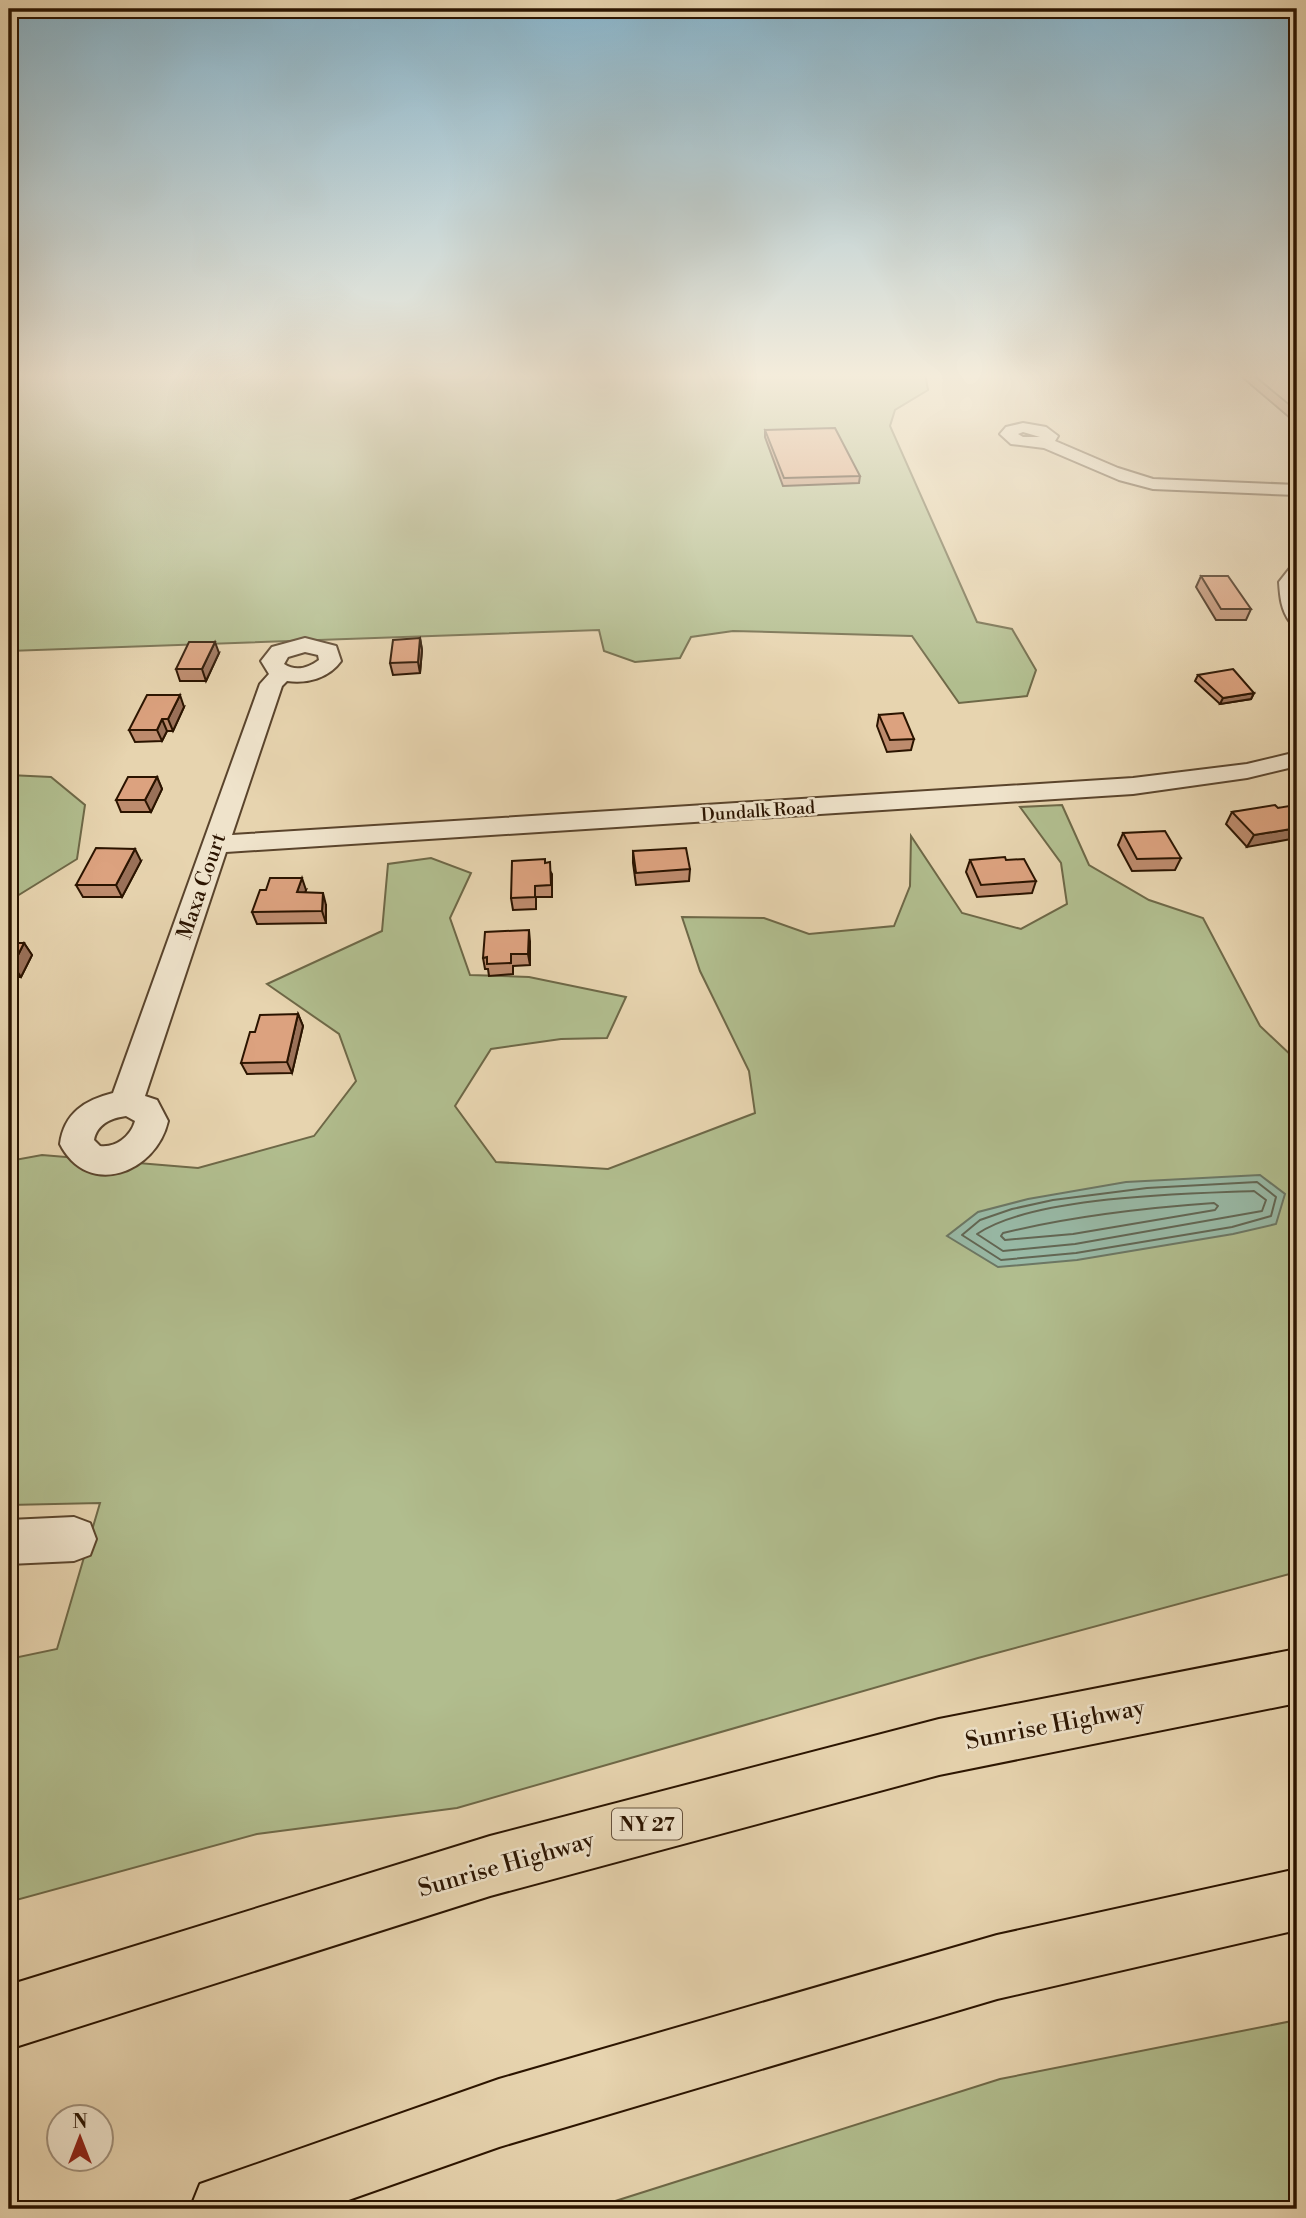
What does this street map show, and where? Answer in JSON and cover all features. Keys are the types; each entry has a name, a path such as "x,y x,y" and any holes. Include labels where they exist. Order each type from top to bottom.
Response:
{"highway":[{"name":"Sunrise Highway","path":"9,2017 490,1866 913,1754 1297,1676"},
{"path":"225,2209 499,2113 998,1967 1297,1899"}],"street":[{"path":"1126,477 1150,483 1191,488 1263,486 1297,490"},
{"path":"1297,572 1289,582 1291,602 1297,618"},
{"name":"Maxa Court","path":"125,1103 271,684 282,673"},
{"name":"Dundalk Road","path":"216,844 1133,786 1247,771 1297,759"},
{"path":"9,1542 74,1539"}],"shaded area":[{"path":"9,477 912,477 977,622 1012,629 1036,670 1027,696 959,703 912,636 733,631 691,637 680,658 635,662 604,651 599,630 9,651"},
{"path":"9,775 51,777 85,805 77,859 9,901"},
{"path":"1062,805 1089,865 1149,900 1203,918 1260,1026 1297,1058 1297,1572 978,1658 457,1808 257,1834 9,1902 9,1659 57,1649 100,1503 9,1505 9,1161 42,1155 198,1168 314,1136 356,1081 339,1034 267,984 382,931 388,864 431,858 471,873 450,918 470,975 529,977 626,997 607,1038 561,1039 491,1049 455,1106 496,1162 608,1169 755,1113 749,1071 700,971 682,917 764,918 809,934 894,926 910,886 911,836 962,913 1021,929 1067,904 1061,863 1020,807"},
{"path":"1297,2020 1297,2209 590,2209 1000,2079"}],"water":[{"path":"1260,1175 1285,1194 1276,1224 1233,1234 1077,1260 998,1267 947,1236 978,1212 1028,1199 1126,1182"}],"building":[{"path":"783,477 841,477 784,478"},
{"path":"1201,576 1228,576 1251,609 1221,609"},
{"path":"420,638 418,662 390,663 393,640"},
{"path":"189,642 215,642 202,669 176,669"},
{"path":"1233,669 1254,693 1223,698 1198,675"},
{"path":"147,695 180,695 168,719 162,719 157,730 129,730"},
{"path":"903,713 914,739 890,740 879,715"},
{"path":"128,777 157,777 145,800 116,800"},
{"path":"1275,805 1278,808 1295,805 1297,807 1297,828 1254,835 1232,812"},
{"path":"1165,831 1181,858 1137,859 1123,833"},
{"path":"96,848 135,849 116,885 76,885"},
{"path":"686,848 690,869 636,873 633,851"},
{"path":"1005,857 1006,860 1024,859 1036,881 981,885 970,860"},
{"path":"545,859 545,863 550,862 551,885 535,886 535,897 511,898 512,861"},
{"path":"270,878 302,878 297,892 323,893 322,911 252,912 260,890 266,890"},
{"path":"529,930 528,954 511,954 511,963 487,964 487,957 483,958 485,932"},
{"path":"9,943 24,943 13,965 9,965"},
{"path":"298,1014 287,1062 241,1063 250,1032 255,1032 260,1015"}]}
